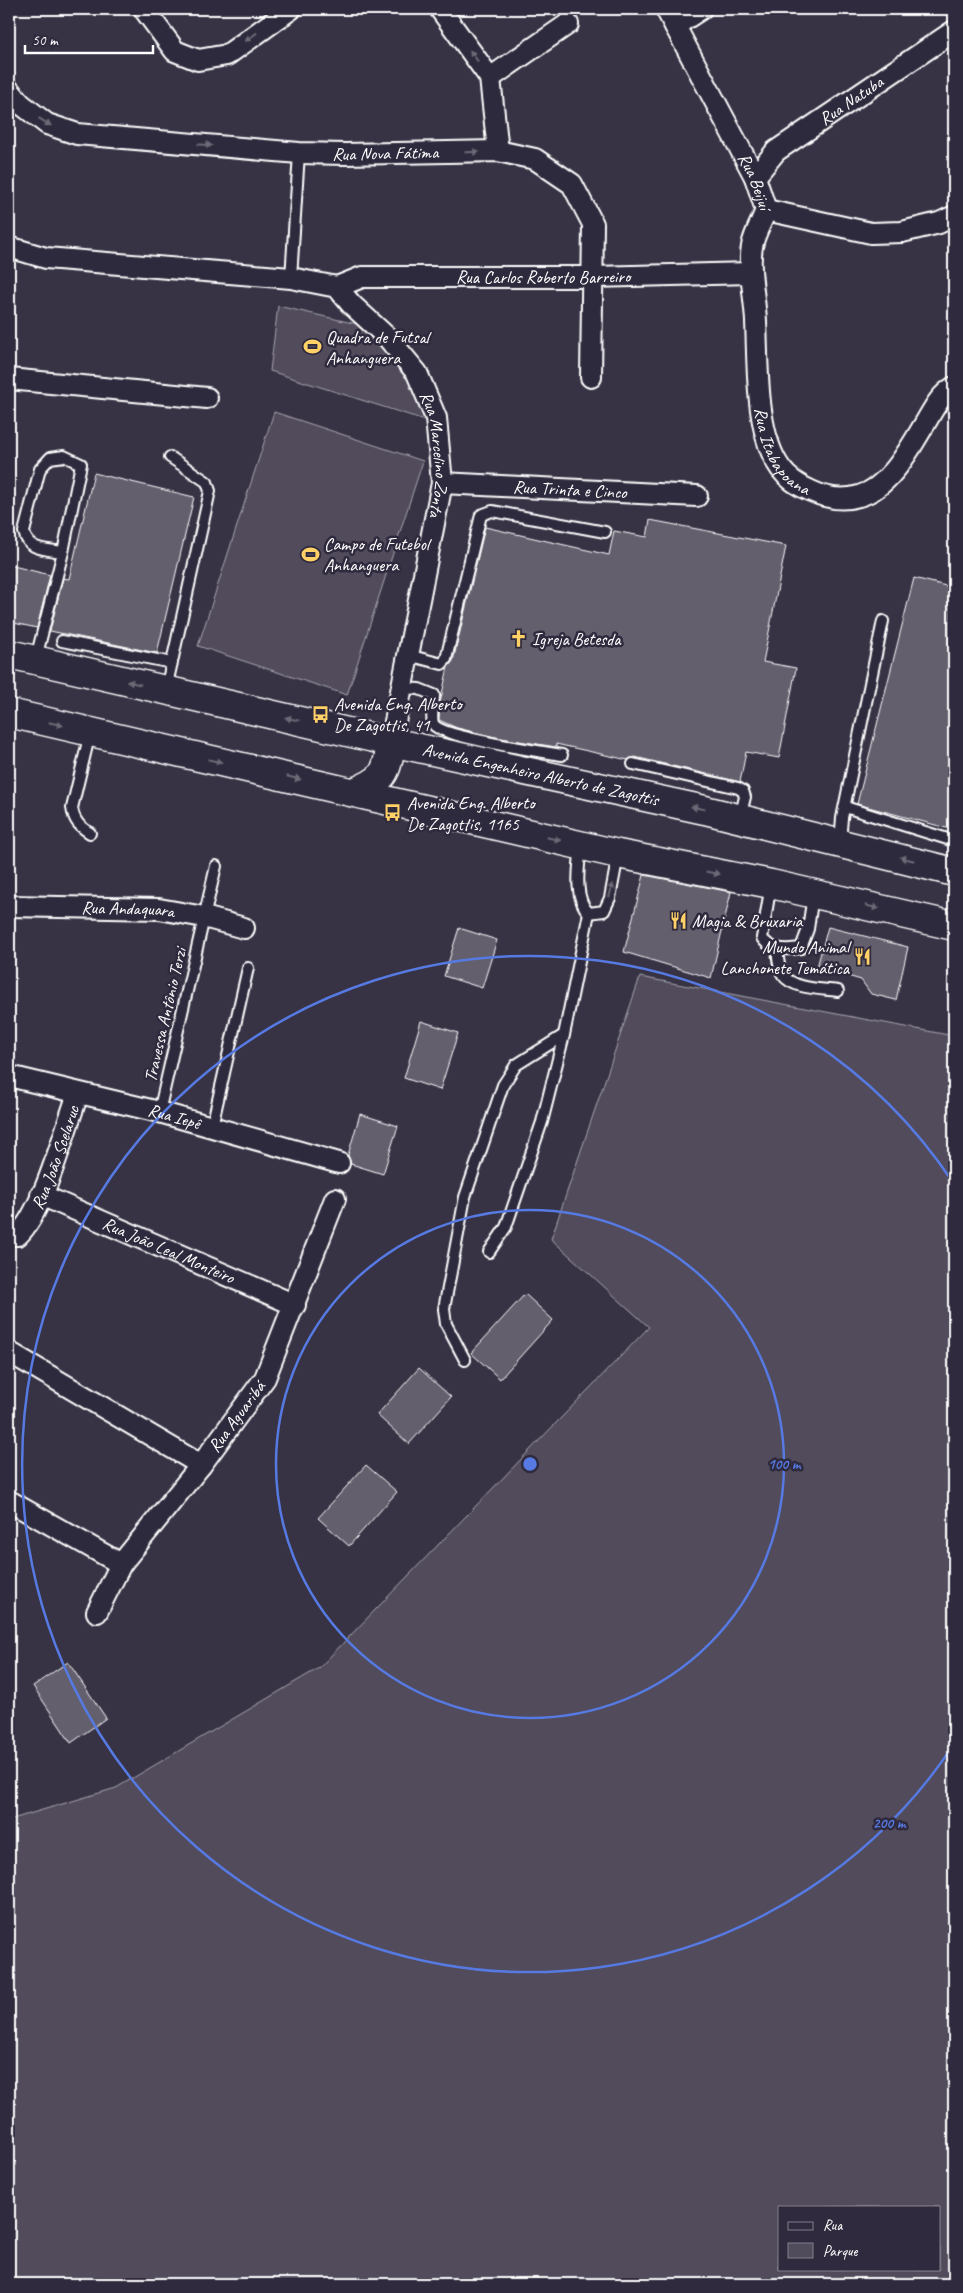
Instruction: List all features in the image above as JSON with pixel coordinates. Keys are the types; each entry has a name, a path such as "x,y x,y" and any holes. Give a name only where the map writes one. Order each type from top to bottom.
{"main road":[{"name":"Avenida Engenheiro Alberto de Zagottis","path":"9,654 391,742 739,818 954,872"},
{"path":"9,713 618,854 771,884 954,926"},
{"path":"354,792 377,782 383,774 391,742"}],"street":[{"path":"144,9 175,51 198,60 227,55 291,9"},
{"path":"440,9 490,78 498,151"},
{"path":"670,17 701,9"},
{"name":"Rua Beijuí","path":"670,17 755,177 766,210 871,234 902,232 939,223 954,216"},
{"path":"490,78 568,24"},
{"name":"Rua Natuba","path":"755,177 776,151 954,31"},
{"name":"Rua Nova Fátima","path":"9,90 21,104 47,124 77,134 299,153 498,151 535,160 572,184 592,224 591,377"},
{"name":"Rua Itabapoana","path":"766,210 752,243 750,273 754,292 760,402 766,437 780,469 797,485 823,496 846,499 861,496 877,487 897,466 934,407 946,392 954,387"},
{"path":"9,247 46,258 291,278 337,287"},
{"name":"Rua Carlos Roberto Barreiro","path":"337,287 362,277 593,277 750,273"},
{"name":"Rua Marcelino Zonta","path":"337,287 351,304 388,338 416,373 436,418 442,483 391,742"},
{"path":"9,379 207,398"},
{"name":"Rua Trinta e Cinco","path":"442,483 697,496"},
{"name":"Rua Andaquara","path":"9,907 159,909 204,917 244,928"},
{"name":"Rua Iepê","path":"9,1076 159,1112 339,1163"},
{"name":"Rua João Scelaruc","path":"9,1236 18,1235 26,1227 41,1195 78,1094"},
{"name":"Rua João Leal Monteiro","path":"41,1195 295,1305"},
{"name":"Rua Aguaribá","path":"97,1612 121,1564 202,1465 265,1378 335,1199"},
{"path":"9,1352 202,1465"},
{"path":"9,1502 121,1564"}],"lane":[{"path":"291,278 299,153"},
{"path":"35,660 63,552 81,464 64,456 50,458 40,469 24,532 26,541 32,547 63,552"},
{"path":"166,690 210,491 207,482 170,457"},
{"path":"408,656 442,664 446,658 480,516 492,511 605,532"},
{"path":"839,842 844,807 883,622"},
{"path":"62,641 172,663"},
{"path":"402,688 419,689 434,695 432,722 435,727 455,735 562,756"},
{"path":"90,732 72,808 73,816 79,826 90,833"},
{"path":"633,764 738,788 743,791 745,797 739,818"},
{"path":"844,807 954,841"},
{"path":"581,845 580,897 584,908 589,913"},
{"path":"589,913 604,911 610,898 618,854"},
{"name":"Travessa Antônio Terzi","path":"159,1112 216,866"},
{"path":"771,884 762,938 767,945 777,948 801,948 808,929 813,894"},
{"path":"489,1252 506,1227 540,1131 564,1035 589,913"},
{"path":"777,948 782,974 787,980 795,984 838,992"},
{"path":"212,1126 248,968"},
{"path":"465,1360 446,1324 444,1310 465,1197 502,1084 516,1066 564,1035"}],"green space":[{"path":"278,306 357,324 389,347 405,365 434,423 270,371"},
{"name":"Campo de Futebol Anhanguera","path":"274,412 423,461 347,695 198,646"},
{"path":"640,977 954,1036 954,2284 9,2284 9,1820 116,1788 319,1668 649,1327 551,1239"}],"building":[{"path":"94,473 194,497 157,653 50,631 63,578 69,579"},
{"path":"650,520 786,546 763,662 796,668 779,758 746,752 740,782 635,757 628,760 556,744 556,747 495,737 457,728 439,720 440,703 448,667 453,661 485,527 609,555 614,531 647,537"},
{"path":"9,565 50,575 37,628 9,622"},
{"path":"914,578 954,588 954,830 857,804"},
{"name":"Magia & Bruxaria","path":"644,875 731,892 711,978 624,952"},
{"name":"Mundo Animal Lanchonete Temática","path":"828,927 908,947 896,1000 871,994 861,980 817,967"},
{"path":"459,928 497,940 482,988 444,976"},
{"path":"421,1021 458,1033 440,1090 404,1078"},
{"path":"360,1114 398,1126 383,1174 351,1164 348,1155"},
{"path":"525,1294 553,1320 500,1379 471,1353"},
{"path":"419,1368 451,1397 409,1444 377,1415"},
{"path":"366,1465 397,1492 349,1546 318,1518"},
{"path":"68,1662 106,1718 71,1743 33,1686"}],"place":[{"name":"Quadra de Futsal Anhanguera","path":"312,347"},
{"name":"Campo de Futebol Anhanguera","path":"310,554"},
{"name":"Igreja Betesda","path":"518,639"},
{"name":"Avenida Eng. Alberto De Zagottis, 41","path":"320,714"},
{"name":"Avenida Eng. Alberto De Zagottis, 1165","path":"393,813"},
{"name":"Magia & Bruxaria","path":"678,921"},
{"name":"Mundo Animal Lanchonete Temática","path":"863,957"}]}
